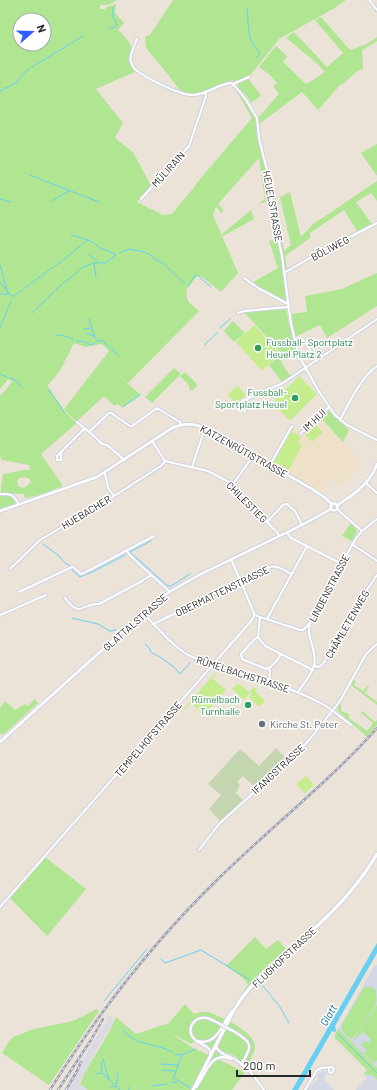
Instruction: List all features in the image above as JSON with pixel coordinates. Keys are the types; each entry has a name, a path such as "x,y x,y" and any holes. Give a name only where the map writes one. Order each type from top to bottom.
{"main road":[{"name":"FLUGHOFSTRASSE","path":"193,1090 241,999 264,972 318,925 337,906 377,854"}],"street":[{"path":"369,0 377,10"},
{"path":"137,39 130,59 136,70 167,87 188,95 200,94 229,83 233,84 249,77"},
{"name":"HEUELSTRASSE","path":"233,84 246,100 257,118 259,138 267,170 282,256 288,306 297,350 305,369 329,407 340,420 355,430 377,440"},
{"name":"MÜLIRAIN","path":"141,199 189,146 206,96 205,92"},
{"name":"BÖLIWEG","path":"284,273 332,245 377,223"},
{"path":"244,278 288,306"},
{"path":"238,313 288,306"},
{"path":"245,412 240,406 242,401 283,384 377,319"},
{"path":"303,338 318,361"},
{"path":"340,420 364,378 377,366"},
{"name":"IM HUI","path":"300,434 329,407"},
{"path":"0,511 90,480 124,460 172,428 181,425 180,422 157,408 132,426 109,412 89,432"},
{"path":"77,422 102,444 107,445 124,460"},
{"name":"KATZENRÜTISTRASSE","path":"181,425 192,424 205,428 312,489 332,504"},
{"name":"IM HUI","path":"270,465 292,426"},
{"path":"192,467 205,428"},
{"path":"61,452 83,430 86,429"},
{"path":"152,441 165,461"},
{"path":"232,485 253,456"},
{"name":"CHILESTIEG","path":"165,461 212,473 232,485 277,532 279,536"},
{"name":"HUEBACHER","path":"10,569 40,540 114,496 159,467 165,461"},
{"path":"362,531 337,509 334,511 331,507 332,504 338,505 353,496 372,475 377,464"},
{"path":"105,472 108,488 114,496"},
{"path":"366,483 377,493"},
{"path":"0,494 13,495 19,505"},
{"path":"266,522 283,505 287,504 295,511 302,525"},
{"path":"337,509 338,505"},
{"name":"GLATTALSTRASSE","path":"0,742 143,613 170,592 196,576 302,525 331,509"},
{"name":"LINDENSTRASSE","path":"298,692 313,670 314,666 315,655 309,631 314,613 352,544 362,531 377,519"},
{"path":"287,532 290,538 342,564"},
{"path":"19,592 72,567 80,573 84,573 154,536"},
{"path":"352,544 377,561"},
{"path":"267,619 307,546"},
{"path":"127,551 170,592"},
{"path":"231,559 254,615 301,630 305,629 310,623"},
{"name":"OBERMATTENSTRASSE","path":"153,624 191,606 194,602 270,567 279,567 291,574"},
{"path":"65,598 71,606 76,609 85,608 94,604 99,604 151,575"},
{"name":"CHÄMLETENWEG","path":"314,666 319,667 323,664 364,594 377,576"},
{"path":"0,616 46,595"},
{"name":"RÜMELBACHSTRASSE","path":"143,613 167,638 188,655 298,692 333,710 351,725"},
{"name":"TEMPELHOFSTRASSE","path":"0,907 214,665 252,620 254,615"},
{"path":"260,617 258,637 261,642 265,646 313,670"},
{"path":"258,637 241,654 242,659 266,669 278,660 281,654"},
{"name":"IFANGSTRASSE","path":"199,850 219,824 290,760 310,739 340,701 366,654 377,644"},
{"path":"268,668 270,671 269,682"},
{"path":"197,1041 205,1042 212,1040 217,1036 229,1015 234,1010"},
{"path":"210,1057 210,1049 197,1041 193,1037 191,1031 192,1025 200,1018 218,1023 245,1039 249,1046 248,1053 241,1064"},
{"path":"216,1044 218,1051 241,1064 249,1071 264,1090"},
{"path":"193,1090 198,1085 212,1061 217,1058 228,1058 241,1064"},
{"path":"305,1090 317,1070 321,1068 329,1068"}],"shaded area":[{"path":"318,417 362,462 341,486 331,479 321,492 271,464 293,426 301,434"},
{"path":"375,965 377,965 377,1090 355,1090 367,1078 364,1074 367,1070 335,1038 335,1035"},
{"path":"108,1015 114,1019 113,1023 94,1054 79,1083 88,1090 67,1090 88,1050 108,1019 106,1017"},
{"path":"323,1070 327,1073 324,1079 334,1090 307,1090 319,1078 317,1076"}],"green space":[{"path":"0,0 116,0 109,4 100,5 100,9 105,9 116,4 115,13 124,23 118,30 131,45 130,62 132,68 137,71 96,89 123,123 115,138 133,152 151,186 137,202 163,215 172,214 252,118 233,85 246,100 256,118 258,138 266,167 269,201 258,204 265,199 259,158 218,204 224,210 221,213 216,206 213,215 238,273 221,292 202,277 197,276 187,289 187,298 199,311 128,383 118,375 141,395 122,407 117,404 115,406 105,397 102,398 77,421 69,415 64,409 109,351 102,344 85,347 74,343 59,372 47,385 65,412 77,423 41,454 63,486 39,495 25,498 24,494 1,493 3,474 30,470 29,465 2,460 0,456 0,393 1,395 12,382 8,379 0,389","holes":["25,477 30,479 31,482 24,488 18,486 17,482 19,478"]},
{"path":"173,0 346,0 333,9 279,39 248,78 261,96 251,103 238,87 238,81 234,83 232,80 229,83 200,94 192,95 181,92 146,48 145,37 150,35"},
{"path":"321,17 350,50 365,45 377,37 377,41 362,50 363,69 356,72 343,84 342,83 318,110 302,92 259,124 258,118 279,94 273,86 277,83 270,75 259,67 276,46 287,56 283,62 306,84 325,72 312,59 286,38 294,32 327,67 343,53 315,20"},
{"path":"377,144 377,176 361,153"},
{"path":"377,181 377,201 371,193 356,202 372,224 284,272 272,201 274,201 284,251 291,245 280,197 290,192 301,237 314,223","holes":["344,210 357,231 287,269 285,256 310,238 310,233"]},
{"path":"251,210 254,219 223,236 222,234"},
{"path":"277,239 281,256 286,302 252,283 278,268 269,241"},
{"path":"377,273 377,306 327,338 320,325 295,337 291,314 307,312 305,296 342,289"},
{"path":"286,309 295,351 283,355 244,312"},
{"path":"233,321 245,333 234,342 224,331"},
{"name":"Fussball- Sportplatz Heuel Platz 2","path":"254,325 280,354 262,371 236,342"},
{"path":"280,355 282,364 291,376 282,382 269,365"},
{"path":"174,368 181,374 152,403 145,397"},
{"path":"186,373 196,383 197,387 190,391 189,385 180,376"},
{"name":"Fussball- Sportplatz Heuel","path":"299,376 317,394 290,421 272,403"},
{"path":"238,386 246,395 235,403 227,394"},
{"path":"328,411 349,430 343,442 320,417"},
{"path":"315,425 323,432 312,442 305,435"},
{"path":"292,428 294,429 292,432 301,437 298,443 302,445 289,470 278,463 273,463"},
{"path":"0,495 11,496 16,504 0,510"},
{"path":"351,523 357,532 352,541 342,536"},
{"path":"215,673 217,674 213,679 226,690 204,715 191,703 185,710 184,709"},
{"path":"354,680 356,681 354,685 363,691 368,685 369,686 365,693 377,702 377,705 351,685"},
{"path":"238,683 249,692 254,687 257,689 255,691 265,701 259,707 249,697 252,694 250,693 244,700 232,689"},
{"path":"35,699 38,703 4,734 0,734 0,708 5,701 15,710 25,704 28,706"},
{"path":"339,704 341,705 341,711 349,714 349,718 367,731 373,723 361,713 362,711 375,722 377,720 377,725 367,737 337,710"},
{"path":"276,748 288,760 257,789 243,776 237,782 240,785 236,793 244,801 221,822 209,809 221,795 208,784 240,749 259,766"},
{"path":"306,776 314,785 305,793 296,784"},
{"path":"45,857 86,889 47,936 9,897"},
{"path":"255,937 266,949 278,940 286,949 267,966 242,994 248,984 242,977 226,966"},
{"path":"365,987 375,989 376,1003 356,1035 349,1038 342,1030 342,1025"},
{"path":"185,1004 194,1014 208,1012 236,1025 244,1030 254,1041 255,1049 250,1062 251,1071 236,1057 229,1053 215,1058 245,1072 232,1090 88,1090 80,1084 116,1017 136,1034 169,1023","holes":["169,1032 191,1044 197,1039 214,1050 211,1056 193,1048"]},
{"path":"377,1005 377,1060 374,1063 364,1053 367,1050 361,1045 365,1041 368,1043 371,1040 363,1032 352,1042"},
{"path":"97,1009 99,1011 49,1085 2,1053 13,1037 34,1029 73,1021"},
{"path":"338,1029 377,1068 377,1080 371,1074 367,1074 365,1076 364,1074 367,1070 335,1038"}],"water":[{"path":"377,943 377,953 335,1026 335,1032 332,1031 298,1090 292,1090"}],"waterway":[{"path":"109,29 117,25 113,17 113,7"},
{"path":"247,8 249,34 260,54 256,58"},
{"path":"32,67 83,36"},
{"path":"0,91 18,81 30,68"},
{"path":"30,175 99,202"},
{"path":"52,201 69,191"},
{"path":"0,199 10,202"},
{"path":"71,235 89,240 116,255 105,263 92,264 80,269"},
{"path":"68,256 88,240"},
{"path":"120,253 129,249 144,252 151,255 154,259 166,266"},
{"path":"88,254 97,261"},
{"path":"0,282 11,296 14,296 67,257"},
{"path":"94,263 96,277"},
{"path":"0,265 7,290"},
{"path":"167,267 185,284"},
{"path":"32,313 61,285 79,271"},
{"path":"188,286 197,275 211,287"},
{"path":"0,294 9,294"},
{"path":"0,328 11,301"},
{"path":"89,319 97,340"},
{"path":"220,328 230,319"},
{"path":"84,329 91,328"},
{"path":"86,333 94,336"},
{"path":"205,345 217,333"},
{"path":"57,335 65,336 74,340"},
{"path":"77,341 83,341 91,345 100,340 103,341 119,356"},
{"path":"0,374 7,377"},
{"path":"10,378 15,380 23,388"},
{"path":"49,390 65,413"},
{"path":"123,407 140,395"},
{"path":"130,552 151,541"},
{"path":"43,544 59,556 80,577 125,555"},
{"path":"130,552 168,586 171,586 190,574"},
{"path":"72,618 98,624 110,631 116,630"},
{"path":"145,644 151,652 174,667 180,674 190,663"},
{"path":"194,661 204,664"},
{"path":"223,671 238,675"},
{"path":"104,1001 147,949"},
{"path":"161,959 165,963 201,950 250,980"},
{"path":"259,984 270,994"},
{"path":"271,996 280,1007 289,1023"},
{"path":"123,1030 139,1042 172,1052"},
{"path":"338,1034 377,1073"},
{"path":"175,1054 182,1055 196,1049"},
{"path":"173,1079 182,1055"},
{"path":"103,1059 109,1080"},
{"path":"101,1063 102,1073 120,1090"},
{"path":"159,1064 177,1065"},
{"path":"162,1070 175,1071"},
{"path":"97,1074 101,1073"},
{"path":"116,1085 118,1073"},
{"path":"174,1078 190,1088"},
{"path":"172,1083 177,1082"},
{"path":"152,1086 167,1084"},
{"path":"111,1086 116,1087"}],"railway":[{"path":"50,1090 68,1061 107,1006 172,927 219,878 320,786 377,728"},
{"path":"58,1090 103,1019"},
{"path":"66,1090 81,1062"}],"place":[{"name":"Fussball- Sportplatz Heuel Platz 2","path":"258,348"},
{"name":"Fussball- Sportplatz Heuel","path":"295,398"},
{"name":"Rümelbach Turnhalle","path":"248,705"},
{"name":"Kirche St. Peter","path":"262,724"}],"water label":[{"name":"Glatt","path":"328,1015"}]}
